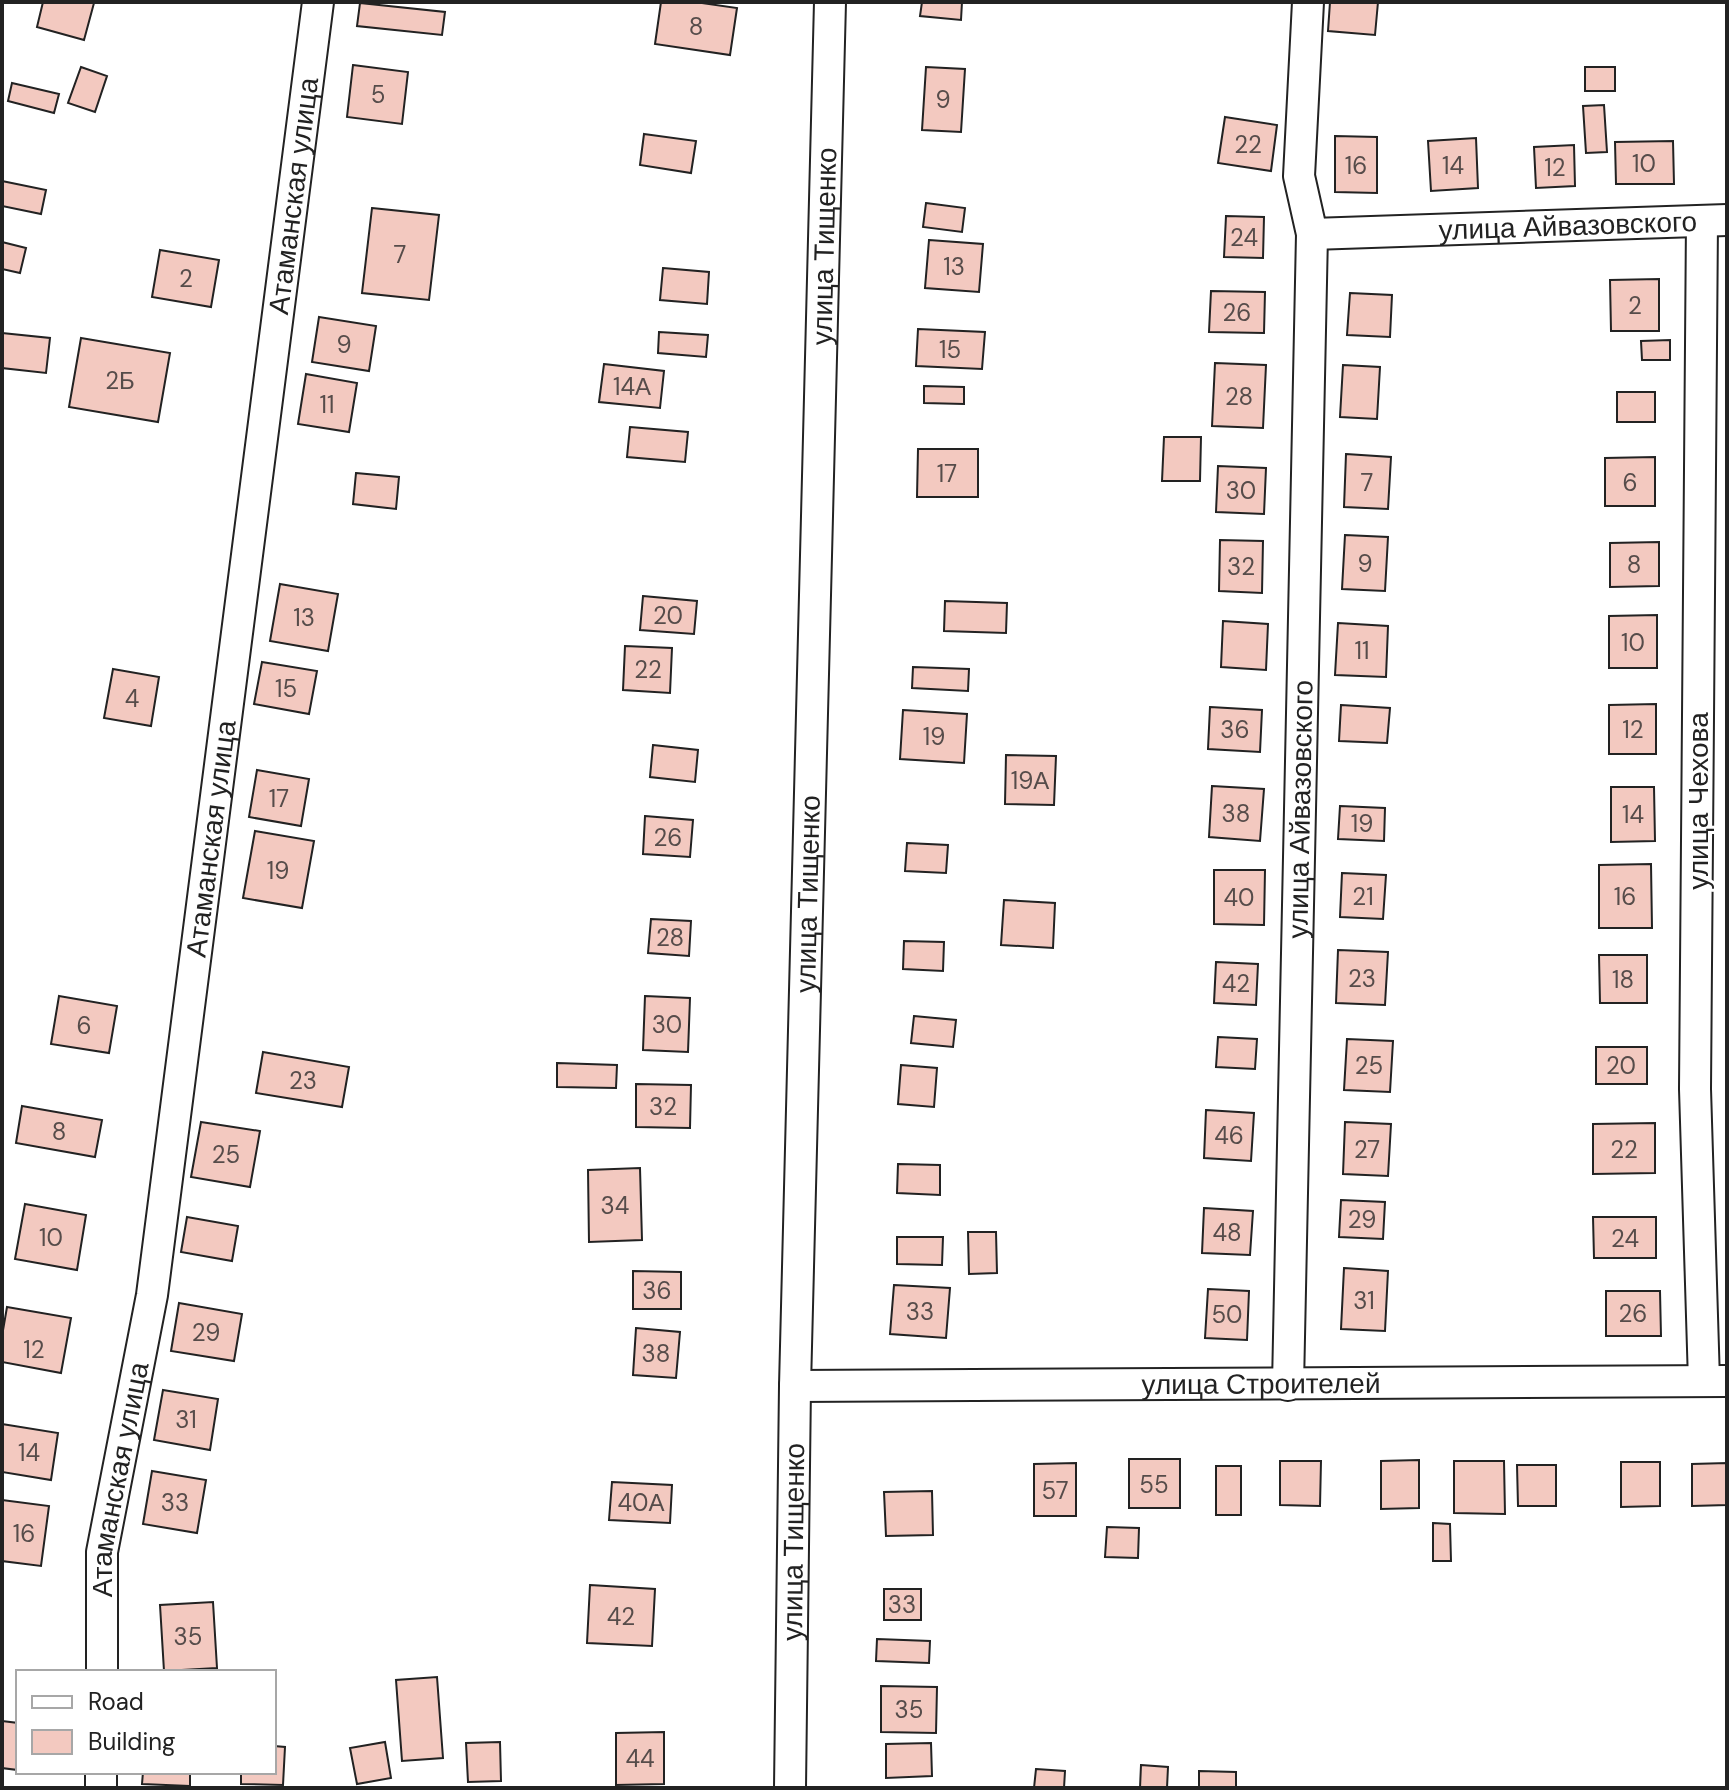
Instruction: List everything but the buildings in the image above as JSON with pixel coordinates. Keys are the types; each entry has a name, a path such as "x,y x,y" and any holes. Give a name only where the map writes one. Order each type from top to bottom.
{"street":[{"name":"Атаманская улица","path":"102,1670 102,1552 152,1295 318,2"},
{"name":"улица Тищенко","path":"790,1788 795,1386 830,2"},
{"name":"улица Айвазовского","path":"1288,1385 1312,234 1299,176 1308,2"},
{"name":"улица Айвазовского","path":"1312,234 1714,221"},
{"name":"улица Чехова","path":"1714,221 1695,1089 1715,1381"},
{"name":"улица Строителей","path":"795,1386 1715,1381"}]}
